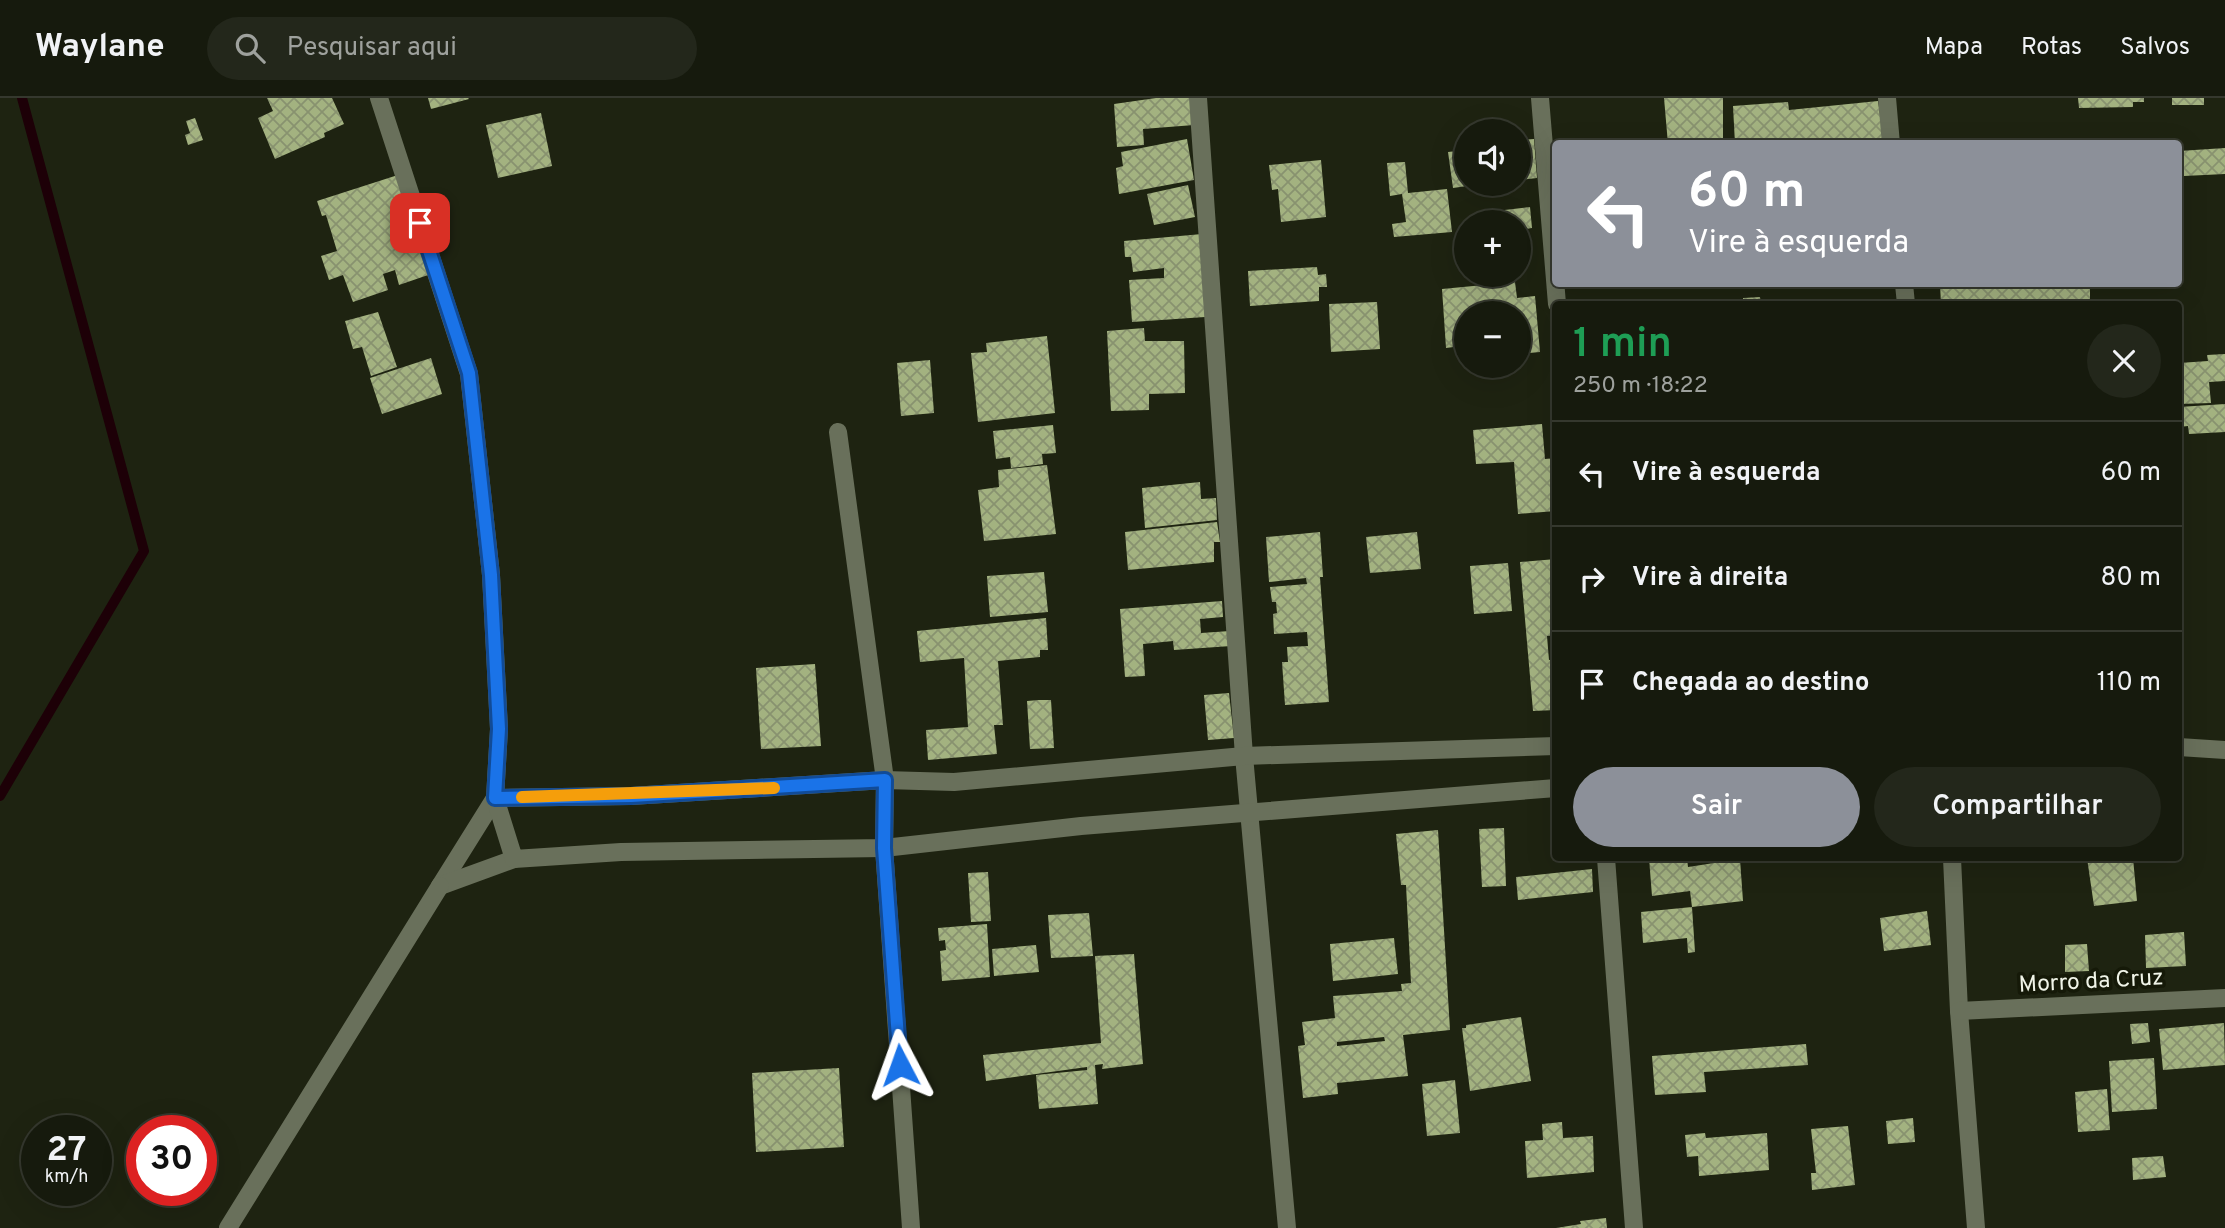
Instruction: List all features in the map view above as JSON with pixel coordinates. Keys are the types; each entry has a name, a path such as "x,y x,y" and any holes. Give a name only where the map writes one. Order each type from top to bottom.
{"street":[{"path":"379,98 469,373 491,575 499,729 495,798 514,859"},
{"path":"1198,98 1244,756 1287,1228"},
{"path":"1541,98 1552,240"},
{"path":"1887,98 1891,140"},
{"path":"838,432 885,780 884,848 911,1228"},
{"path":"495,798 631,796 885,780 954,782 1244,756 1552,746"},
{"path":"2182,747 2225,750"},
{"path":"440,886 514,859 621,852 884,848 1080,826 1552,788"},
{"path":"228,1228 495,798"},
{"path":"1606,861 1634,1228"},
{"path":"1952,861 1959,1011 1976,1228"},
{"name":"Morro da Cruz","path":"1959,1011 2225,998"}],"building":[{"path":"267,98 332,98 344,124 324,133 325,137 275,159 258,118 273,111"},
{"path":"428,98 468,98 469,99 431,109"},
{"path":"1156,98 1192,98 1194,125 1143,129 1144,145 1117,147 1114,104"},
{"path":"1664,98 1723,98 1723,140 1668,140"},
{"path":"2078,98 2144,98 2144,102 2133,102 2133,107 2079,108"},
{"path":"2172,98 2204,98 2204,105 2172,105"},
{"path":"1878,101 1883,140 1735,140 1733,106 1788,102 1789,110"},
{"path":"541,113 552,166 498,178 486,125"},
{"path":"195,118 203,140 188,145 185,135 190,133 186,121"},
{"path":"1187,139 1194,180 1119,194 1116,168 1123,166 1121,152"},
{"path":"1531,139 1534,139 1537,178 1531,179"},
{"path":"2225,148 2225,174 2184,176 2182,151"},
{"path":"1454,151 1454,188 1453,188 1448,152"},
{"path":"1321,160 1326,217 1281,222 1278,189 1272,190 1269,165"},
{"path":"1405,162 1408,193 1447,189 1452,232 1394,237 1392,224 1406,222 1402,194 1390,196 1387,163"},
{"path":"401,174 431,274 399,285 395,270 383,274 388,290 353,302 343,275 329,280 321,256 337,251 326,215 322,216 317,201"},
{"path":"1188,185 1195,217 1154,225 1147,194"},
{"path":"1530,207 1530,210 1504,210"},
{"path":"1202,234 1205,317 1132,322 1129,280 1164,278 1164,268 1133,272 1131,257 1125,257 1124,241"},
{"path":"1317,267 1318,275 1326,274 1327,287 1319,287 1319,301 1250,306 1248,271"},
{"path":"1516,287 1517,298 1535,296 1540,352 1531,353 1531,301 1454,301 1454,347 1446,348 1442,289"},
{"path":"1940,287 2090,288 2090,301 1941,301"},
{"path":"1760,297 1761,301 1743,301 1743,298"},
{"path":"1377,302 1380,349 1331,352 1329,304"},
{"path":"378,312 397,367 371,376 362,347 353,349 345,321"},
{"path":"1144,328 1145,341 1184,341 1185,393 1149,394 1149,410 1111,411 1107,331"},
{"path":"1047,336 1055,413 978,422 971,353 987,352 986,343"},
{"path":"2225,354 2225,381 2209,382 2211,403 2182,404 2182,363 2208,361 2207,355"},
{"path":"431,358 442,394 382,414 370,378"},
{"path":"930,360 934,413 901,416 897,363"},
{"path":"2225,404 2225,432 2189,434 2188,426 2182,427 2182,407"},
{"path":"1542,424 1545,459 1552,458 1552,511 1518,514 1514,462 1476,464 1473,430"},
{"path":"1053,425 1056,453 1042,454 1043,464 1011,468 1010,457 996,459 993,431"},
{"path":"1047,465 1056,534 984,541 978,490 999,487 998,470"},
{"path":"1200,482 1201,499 1216,498 1217,520 1145,528 1142,488"},
{"path":"1217,522 1220,542 1214,542 1214,562 1128,570 1125,532"},
{"path":"1320,532 1323,577 1320,577 1329,702 1285,705 1282,662 1288,662 1287,647 1308,646 1307,632 1274,634 1273,614 1277,613 1270,587 1307,584 1306,578 1269,582 1266,537"},
{"path":"1417,532 1421,569 1370,573 1366,537"},
{"path":"1552,559 1552,635 1547,636 1549,660 1552,660 1552,710 1533,711 1520,562"},
{"path":"1508,563 1512,611 1474,614 1470,566"},
{"path":"1044,572 1048,612 990,617 987,576"},
{"path":"1222,601 1223,617 1200,619 1201,633 1230,631 1231,646 1174,650 1173,641 1143,644 1145,676 1125,677 1120,609"},
{"path":"1046,618 1048,650 1040,650 1040,657 998,661 1003,725 994,725 997,754 928,760 926,730 968,727 964,658 920,662 917,631"},
{"path":"815,664 821,746 761,749 756,668"},
{"path":"1229,693 1234,738 1208,740 1204,695"},
{"path":"1051,700 1054,748 1030,749 1027,701"},
{"path":"1504,828 1506,886 1482,887 1479,829"},
{"path":"1438,830 1450,1030 1403,1035 1408,1076 1337,1083 1338,1094 1303,1098 1298,1046 1305,1045 1302,1022 1335,1018 1333,996 1402,991 1401,984 1411,983 1406,885 1401,885 1396,834","holes":["1384,1037 1385,1041 1337,1046 1337,1042"]},
{"path":"1649,861 1687,861 1688,867 1740,861 1743,901 1692,907 1690,891 1652,896"},
{"path":"2087,861 2133,861 2137,901 2094,906"},
{"path":"1592,869 1593,892 1518,900 1516,877"},
{"path":"988,872 991,921 971,922 968,873"},
{"path":"1692,907 1695,952 1688,953 1687,938 1643,943 1641,912"},
{"path":"1927,911 1931,945 1884,951 1880,918"},
{"path":"1089,913 1093,956 1051,958 1048,915"},
{"path":"987,924 990,977 942,981 940,951 946,950 945,940 939,941 938,928"},
{"path":"2184,932 2186,966 2146,968 2145,935"},
{"path":"1394,938 1398,974 1333,981 1330,944"},
{"path":"2087,944 2089,971 2065,972 2065,945"},
{"path":"1036,945 1039,972 994,976 992,949"},
{"path":"1134,954 1143,1064 1102,1069 1103,1064 1095,1065 1098,1104 1039,1109 1036,1075 1087,1070 1087,1067 986,1081 983,1055 1101,1043 1095,956"},
{"path":"1521,1017 1531,1081 1470,1091 1462,1028 1466,1028 1466,1025"},
{"path":"2148,1023 2150,1042 2132,1044 2130,1024"},
{"path":"2224,1023 2225,1065 2163,1070 2159,1029"},
{"path":"1806,1044 1808,1065 1704,1072 1706,1092 1655,1095 1652,1056"},
{"path":"2154,1058 2157,1109 2112,1112 2109,1061"},
{"path":"839,1068 844,1147 756,1152 752,1073"},
{"path":"1455,1080 1460,1133 1427,1136 1422,1084"},
{"path":"2107,1089 2110,1130 2078,1132 2075,1092"},
{"path":"1913,1118 1915,1142 1888,1144 1886,1121"},
{"path":"1562,1122 1563,1138 1593,1136 1594,1172 1527,1178 1525,1141 1543,1140 1542,1124"},
{"path":"1848,1126 1855,1185 1812,1190 1811,1173 1816,1173 1811,1129"},
{"path":"1705,1133 1706,1138 1767,1133 1769,1170 1699,1176 1698,1156 1687,1157 1685,1135"},
{"path":"2163,1156 2166,1177 2133,1180 2132,1158"},
{"path":"1606,1218 1607,1228 1556,1228 1581,1224 1580,1221"}],"waterway":[{"path":"0,796 144,551 22,98"}],"slow traffic":[{"path":"522,797 631,796 774,788"}],"route":[{"path":"420,223 469,373 491,575 499,729 495,798 631,796 885,780 884,848 900,1065"}]}
